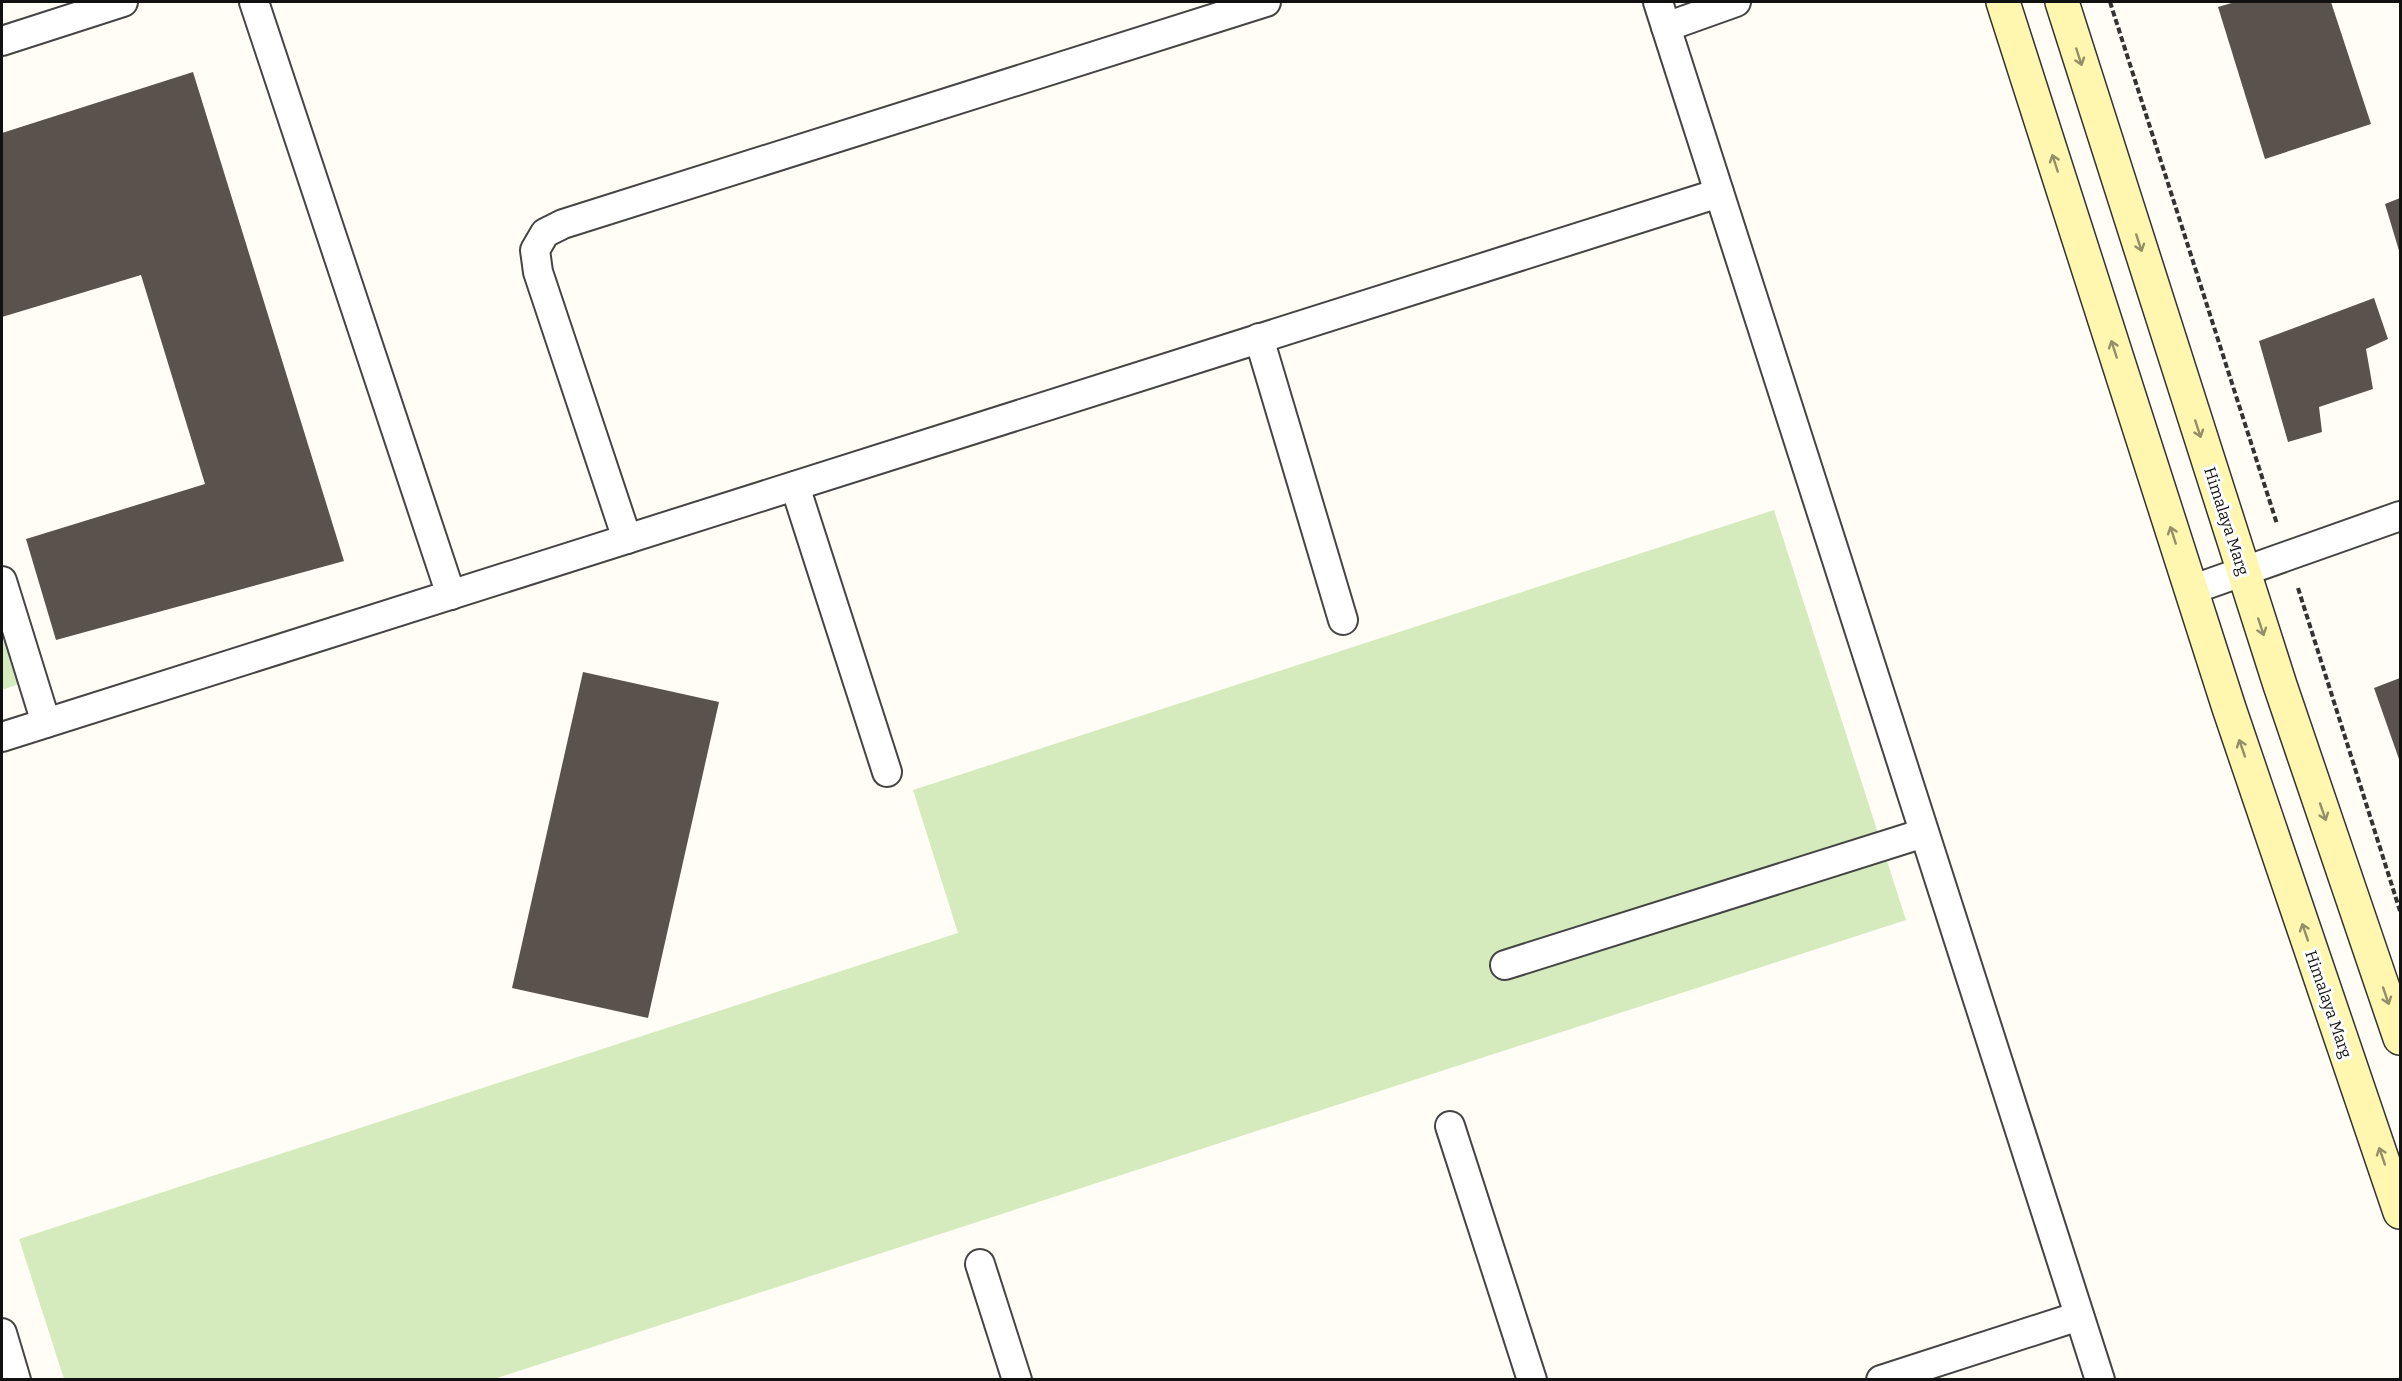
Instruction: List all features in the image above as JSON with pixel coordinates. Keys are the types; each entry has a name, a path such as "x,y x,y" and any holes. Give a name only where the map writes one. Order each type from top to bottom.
{"main road":[{"name":"Himalaya Marg","path":"2003,2 2232,720 2400,1212"},
{"name":"Himalaya Marg","path":"2062,2 2243,571 2400,1038"}],"street":[{"path":"2,41 123,2"},
{"path":"254,2 451,595"},
{"path":"627,539 538,272 535,250 545,233 563,224 1266,2"},
{"path":"1736,2 1662,14 2100,1380"},
{"path":"2,737 1719,193"},
{"path":"1259,338 1343,620"},
{"path":"795,486 887,772"},
{"path":"2191,590 2400,516"},
{"path":"2,581 46,723"},
{"path":"1504,965 1924,833"},
{"path":"1450,1126 1533,1380"},
{"path":"980,1264 1017,1380"},
{"path":"1881,1380 2079,1316"},
{"path":"2,1333 16,1380"}],"path":[{"path":"2110,2 2400,911"}],"green space":[{"path":"1774,510 1906,920 494,1379 64,1379 19,1239 958,933 913,790"},
{"path":"2,612 24,682 2,690"}],"building":[{"path":"2235,2 2331,2 2371,124 2265,159 2218,7"},
{"path":"193,72 344,561 56,640 26,539 205,484 141,275 2,317 2,133"},
{"path":"2400,198 2400,254 2385,204"},
{"path":"2374,298 2388,339 2366,349 2373,389 2319,407 2322,432 2288,442 2259,341"},
{"path":"583,672 719,702 648,1018 512,988"},
{"path":"2400,678 2400,762 2374,688"}]}
